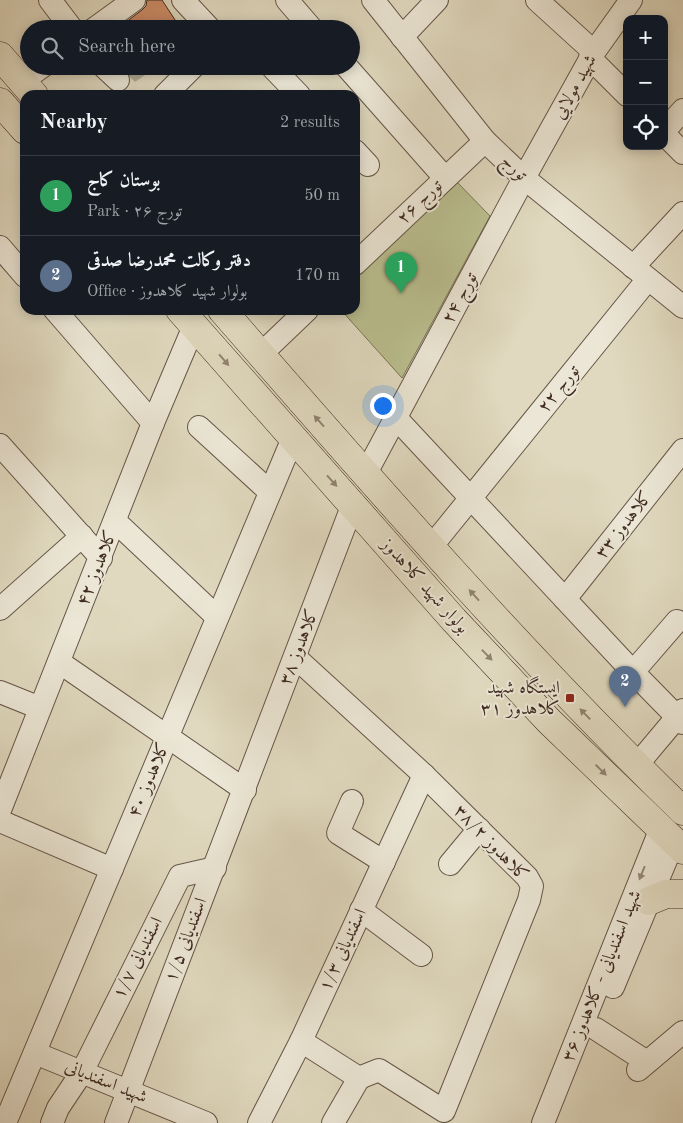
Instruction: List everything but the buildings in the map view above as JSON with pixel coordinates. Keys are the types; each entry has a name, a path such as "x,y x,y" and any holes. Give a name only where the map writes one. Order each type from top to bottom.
{"main road":[{"path":"0,56 20,71"},
{"path":"0,102 20,124"},
{"name":"بولوار شهید کلاهدوز","path":"226,315 431,547 570,698 636,766 678,829"},
{"name":"بولوار شهید کلاهدوز","path":"187,318 454,620 549,720 678,829"},
{"path":"649,901 666,894 683,894"}],"street":[{"path":"50,0 65,20"},
{"path":"106,20 134,0"},
{"path":"183,0 202,20"},
{"path":"286,0 304,20"},
{"name":"تورج","path":"373,0 485,140 524,178 683,307"},
{"path":"402,36 437,0"},
{"path":"537,0 592,55 623,90"},
{"name":"شهید مولایی","path":"524,178 592,55 632,0"},
{"path":"170,90 185,75"},
{"path":"280,75 294,90"},
{"path":"354,75 445,178"},
{"path":"668,127 683,110"},
{"path":"668,136 683,153"},
{"name":"تورج ۲۶","path":"360,259 485,140"},
{"name":"تورج ۲۴","path":"366,473 524,178"},
{"name":"تورج ۲۲","path":"431,547 470,499 641,273 683,213"},
{"path":"0,247 20,270"},
{"path":"59,315 154,423"},
{"path":"260,354 302,315"},
{"name":"کلاهدوز ۴۲","path":"0,810 154,423 187,318"},
{"path":"396,418 633,672 681,717 636,766"},
{"path":"199,427 270,492"},
{"name":"کلاهدوز ۴۰","path":"5,1123 293,438"},
{"path":"0,445 101,558"},
{"name":"کلاهدوز ۳۳","path":"565,599 683,450"},
{"name":"کلاهدوز ۳۸","path":"245,790 353,504"},
{"path":"116,522 217,618"},
{"path":"0,609 82,536"},
{"path":"633,672 677,621"},
{"name":"کلاهدوز ۳۸/۲","path":"295,657 424,774 528,877 532,886 529,900 444,1111 379,1070 359,1078"},
{"path":"60,662 245,790"},
{"path":"0,692 40,708"},
{"name":"اسفندیانی ۱/۳","path":"259,1123 301,1041 424,774"},
{"name":"اسفندیانی ۱/۵","path":"116,1123 245,790"},
{"path":"352,801 338,833 384,862"},
{"path":"0,821 112,869"},
{"path":"450,864 479,829"},
{"name":"شهید اسفندیانی - کلاهدوز ۳۶","path":"559,1123 678,829"},
{"name":"شهید اسفندیانی - کلاهدوز ۳۶","path":"543,1123 678,829"},
{"name":"۱/۷ اسفندیانی","path":"82,1072 180,876 215,868"},
{"path":"361,910 421,955"},
{"path":"596,1029 643,1066 683,1032"},
{"path":"301,1041 359,1078 333,1123"},
{"name":"شهید اسفندیانی","path":"34,1053 206,1123"},
{"path":"52,1123 58,1108 82,1072"}],"green space":[{"path":"456,181 490,216 402,378 345,315 360,315 360,272"}],"place":[{"name":"بوستان کاج","path":"401,293"},
{"name":"ایستگاه شهید کلاهدوز ۳۱","path":"570,698"},
{"name":"دفتر وکالت محمدرضا صدقی","path":"625,707"}]}
